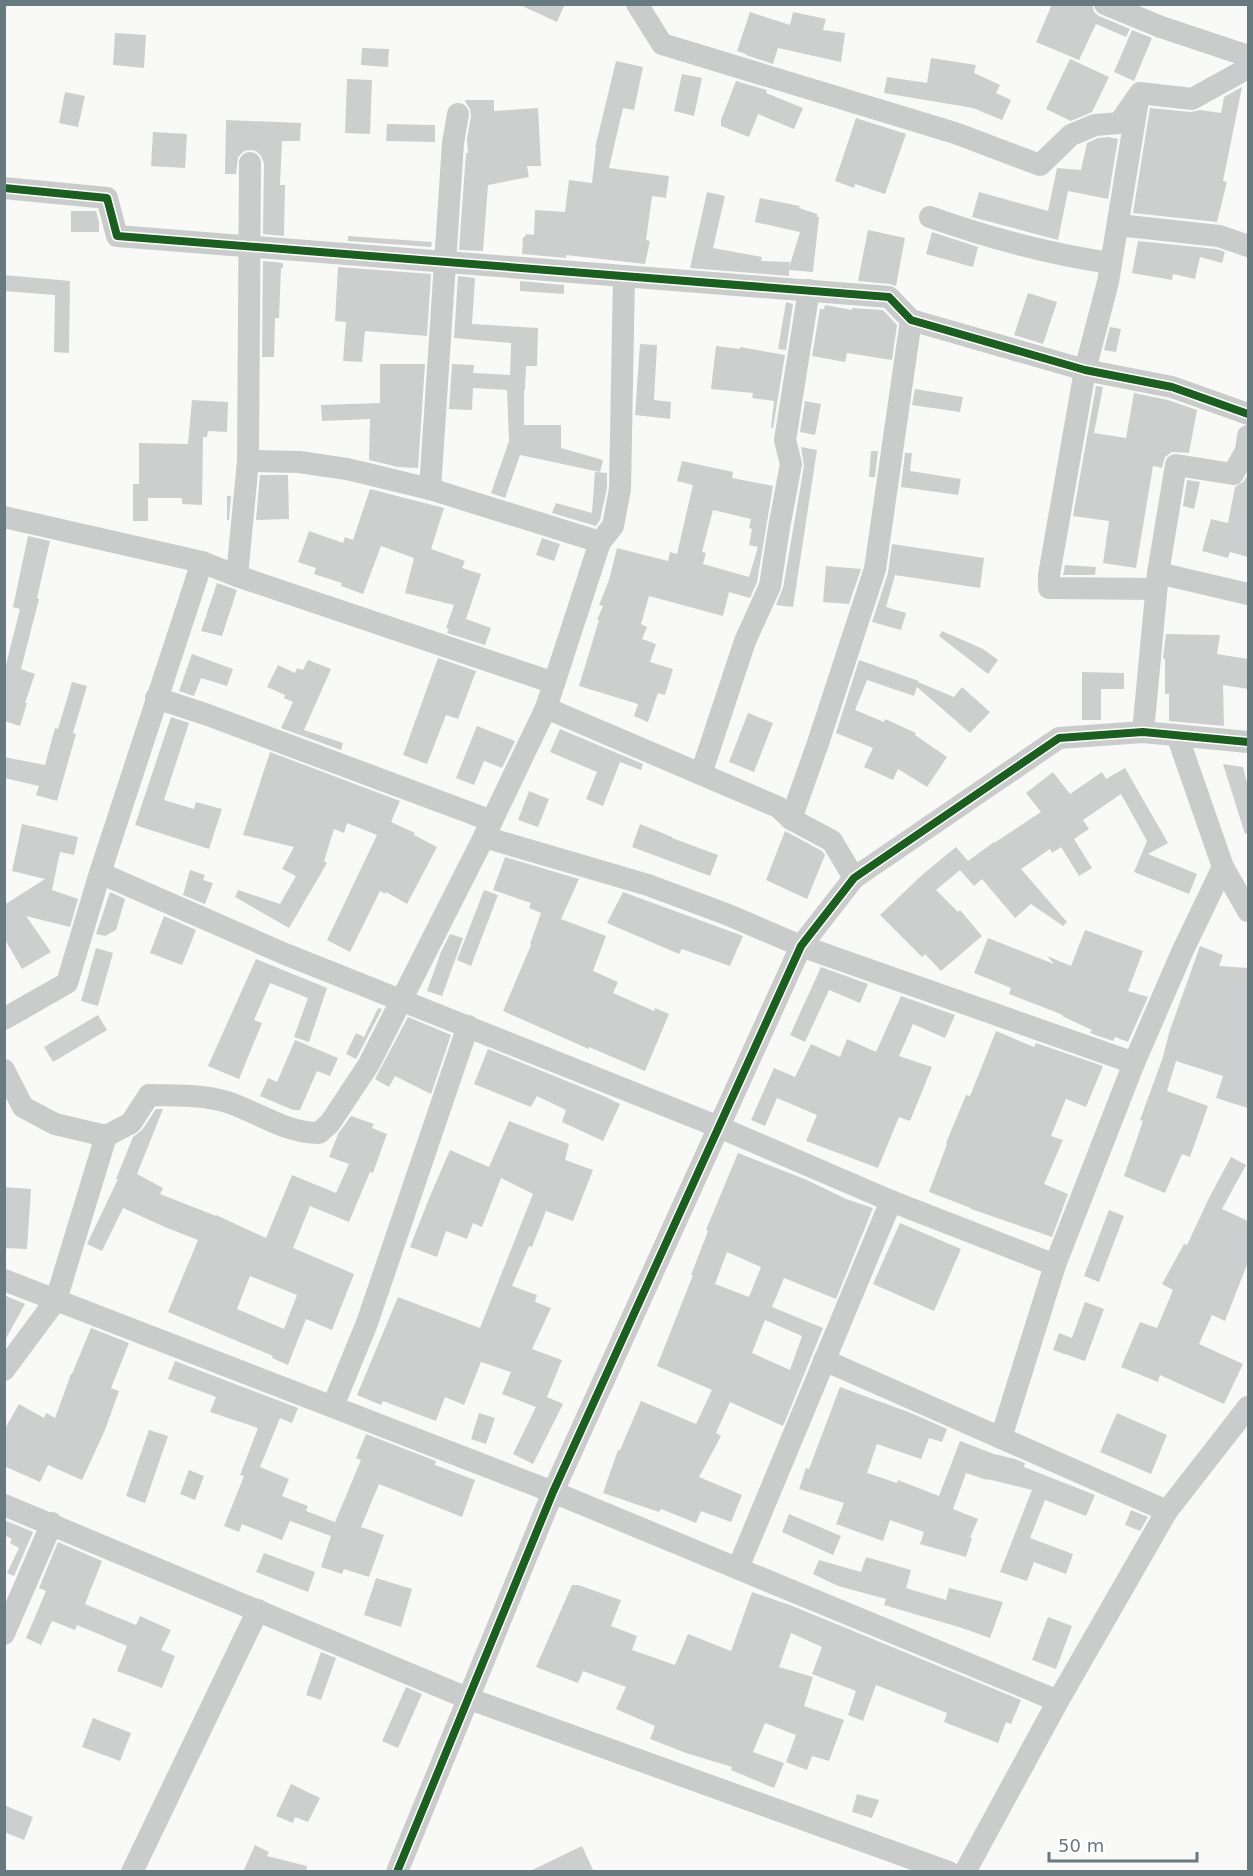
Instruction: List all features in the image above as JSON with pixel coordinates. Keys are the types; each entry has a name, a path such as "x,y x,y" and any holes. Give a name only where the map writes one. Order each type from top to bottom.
{"street":[{"path":"637,4 662,44 955,134 1040,165 1071,135 1095,125 1119,123 1140,93"},
{"path":"1106,4 1161,27 1248,56"},
{"path":"1140,93 1192,99 1248,68"},
{"path":"1140,93 1108,282 1085,370 1048,588 1157,581 1248,594"},
{"path":"430,489 453,143 458,114"},
{"path":"237,576 248,461 250,164"},
{"path":"4,188 107,198 117,236 889,297 912,320 1085,370 1172,387 1248,414"},
{"path":"930,217 976,233 1069,257 1110,263"},
{"path":"1118,225 1219,236 1248,246"},
{"path":"4,1070 23,1107 55,1124 106,1136 131,1123 149,1095 200,1096 216,1099 249,1110 281,1126 311,1133 319,1133 330,1123 369,1064 488,829 546,708 600,542 613,526 620,489 624,276"},
{"path":"701,774 745,641 770,586 791,464 785,440 808,290"},
{"path":"791,819 875,569 912,320"},
{"path":"1143,732 1157,581 1176,465 1233,474 1248,446"},
{"path":"248,461 300,462 347,469 430,489 600,542"},
{"path":"4,517 202,562 237,576 554,682"},
{"path":"4,1019 67,983 156,698 202,562"},
{"path":"156,698 208,715 488,829 726,914 801,946 1134,1063"},
{"path":"546,708 778,807 791,819 832,841 854,878"},
{"path":"397,1872 553,1492 801,946 854,878 1059,738 1143,732 1248,742"},
{"path":"1177,735 1223,867 1248,911"},
{"path":"1001,1438 1055,1265 1134,1063 1223,867"},
{"path":"100,873 285,954 719,1127 891,1201 1055,1265"},
{"path":"333,1406 368,1323 468,1026"},
{"path":"4,1370 56,1300 106,1136"},
{"path":"738,1569 891,1201"},
{"path":"4,1280 553,1492 1058,1701"},
{"path":"824,1360 1167,1510"},
{"path":"965,1872 1058,1701 1167,1510 1248,1407"},
{"path":"4,1505 52,1523 467,1698 949,1872"},
{"path":"4,1634 52,1523"},
{"path":"132,1872 258,1610"}],"building":[{"path":"518,4 565,4 557,22"},
{"path":"1052,4 1092,4 1094,12 1099,16 1130,29 1126,37 1096,24 1079,60 1036,42"},
{"path":"750,12 790,25 793,12 826,19 823,30 845,33 841,62 778,48 773,64 737,51"},
{"path":"1132,30 1152,38 1134,81 1114,72"},
{"path":"115,33 146,35 144,68 113,65"},
{"path":"362,48 389,49 388,67 361,65"},
{"path":"931,58 976,65 974,73 1000,85 996,93 1011,100 1002,120 973,108 884,93 887,77 927,83"},
{"path":"1070,59 1109,77 1092,112 1071,121 1046,109"},
{"path":"616,61 643,67 634,110 623,108 609,168 669,176 666,198 652,196 646,240 650,241 645,264 566,255 566,258 522,254 523,237 526,234 534,235 535,210 565,212 569,180 592,183 595,148"},
{"path":"682,74 702,78 694,116 674,111"},
{"path":"347,79 372,80 370,134 345,133"},
{"path":"736,81 767,90 766,93 803,108 794,129 758,114 749,137 721,126 721,120"},
{"path":"1242,87 1223,181 1227,182 1217,222 1133,213 1150,108 1221,113 1224,97"},
{"path":"65,92 85,96 78,127 59,123"},
{"path":"465,100 494,100 494,111 538,108 541,166 527,166 529,177 488,185 483,251 459,250 466,153 468,153 467,139 471,116"},
{"path":"856,118 906,134 885,194 855,184 854,188 835,181"},
{"path":"226,120 301,123 300,141 282,141 280,185 285,185 284,236 263,234 264,163 261,156 256,151 244,151 238,157 236,174 225,174"},
{"path":"387,124 435,125 435,142 386,141"},
{"path":"153,132 187,134 185,168 151,166"},
{"path":"1098,138 1118,139 1108,199 1068,191 1058,240 972,217 979,192 1048,211 1057,168 1081,170 1087,143"},
{"path":"707,192 725,196 713,248 762,257 761,261 790,262 789,268 800,232 755,222 760,198 800,206 799,208 817,214 819,217 813,272 789,270 789,276 690,268"},
{"path":"71,211 96,211 99,232 71,232"},
{"path":"868,230 905,238 896,286 858,281"},
{"path":"932,232 978,247 973,267 926,254"},
{"path":"348,236 432,242 431,247 348,241"},
{"path":"1138,241 1216,249 1225,252 1222,263 1200,257 1195,279 1173,274 1172,280 1132,273"},
{"path":"263,261 283,263 279,318 275,318 274,357 262,357"},
{"path":"338,267 431,274 427,336 365,331 362,362 343,361 346,322 335,321"},
{"path":"4,275 70,281 69,353 54,352 55,295 4,291"},
{"path":"458,276 475,278 472,324 538,328 537,366 526,366 524,425 561,425 561,448 603,460 600,472 520,455 505,498 491,493 509,441 507,390 473,388 472,410 449,409 452,364 474,365 473,373 510,375 511,343 454,338"},
{"path":"520,281 564,285 564,294 520,291"},
{"path":"1028,293 1057,302 1043,344 1014,335"},
{"path":"786,302 793,304 786,350 778,349"},
{"path":"825,305 852,310 852,308 883,310 897,325 892,360 847,353 845,362 812,356 820,309 824,309"},
{"path":"1110,327 1121,329 1116,352 1104,350"},
{"path":"640,344 657,345 654,400 671,402 670,419 635,415"},
{"path":"716,346 740,349 740,347 785,355 773,428 771,428 774,401 752,398 753,393 711,389"},
{"path":"380,364 425,364 418,468 398,467 369,460 370,419 322,421 321,405 380,403"},
{"path":"1096,386 1103,387 1094,433 1126,438 1134,393 1168,400 1197,410 1189,453 1172,452 1165,457 1162,468 1153,466 1136,568 1103,563 1109,521 1073,516"},
{"path":"915,389 963,397 960,412 912,405"},
{"path":"192,400 228,402 227,432 208,431 207,437 203,437 202,505 182,504 182,498 148,498 148,521 133,521 133,484 139,484 139,443 188,444"},
{"path":"805,401 821,404 815,435 800,432"},
{"path":"801,447 817,450 793,607 776,605 783,588 804,466"},
{"path":"871,451 878,451 875,477 869,477"},
{"path":"905,453 912,453 910,471 961,479 958,495 901,487"},
{"path":"682,461 733,472 732,478 773,486 757,582 750,598 729,592 723,616 649,596 641,624 647,627 642,639 656,644 650,662 673,669 665,695 658,693 648,722 634,716 638,704 579,686 603,606 599,605 609,580 617,548 668,561 670,552 677,554 693,485 677,481","holes":["713,510 751,519 749,545 758,547 749,577 703,564 706,553 702,552"]},
{"path":"595,472 607,473 607,488 600,520 596,526 552,513 556,503 592,513"},
{"path":"1248,474 1248,557 1230,552 1228,558 1202,551 1211,519 1228,523 1235,487 1244,481"},
{"path":"260,475 288,475 289,519 256,520"},
{"path":"1187,480 1200,482 1194,509 1183,506"},
{"path":"370,489 444,508 431,549 465,561 462,568 481,574 466,619 491,628 485,645 447,633 449,629 446,628 454,605 405,593 414,558 381,546 363,594 341,586 342,583 314,574 316,568 298,562 309,531 343,543 345,537 353,540"},
{"path":"227,496 231,496 229,520 227,520"},
{"path":"28,536 50,541 37,598 39,599 21,669 35,674 20,726 4,721 4,672 20,609 13,607"},
{"path":"542,538 560,544 554,561 536,555"},
{"path":"892,544 984,558 980,588 895,575 886,607 906,613 901,630 872,622 888,573"},
{"path":"1065,565 1096,567 1095,575 1063,575"},
{"path":"826,566 861,569 849,604 823,602"},
{"path":"217,583 237,590 222,636 201,631"},
{"path":"942,631 983,649 998,660 988,674 939,636"},
{"path":"1166,634 1220,635 1217,654 1248,659 1248,689 1223,685 1224,726 1169,721 1169,694 1165,694 1165,659 1163,658"},
{"path":"192,654 233,669 227,686 201,678 194,696 179,691"},
{"path":"438,658 476,671 458,719 446,715 427,764 403,755"},
{"path":"308,660 331,669 304,730 343,743 341,750 281,728 293,702 284,698 285,695 267,687 278,665 295,673 297,668 303,670"},
{"path":"859,660 919,681 954,697 962,687 990,712 970,733 917,687 914,696 867,680 855,710 884,722 885,719 916,733 915,735 947,757 927,787 898,769 893,780 864,767 873,748 836,733"},
{"path":"1082,672 1124,673 1124,689 1101,689 1101,720 1082,720"},
{"path":"72,682 87,686 57,801 36,795 39,786 4,778 4,757 45,765 55,728 58,729"},
{"path":"748,713 773,723 754,772 729,762"},
{"path":"171,717 189,723 164,800 194,809 196,802 222,809 209,849 135,825"},
{"path":"477,726 515,741 502,768 484,761 474,785 456,778"},
{"path":"560,729 643,764 641,770 620,762 603,806 586,799 597,772 550,752"},
{"path":"270,752 400,801 391,822 437,847 407,904 380,891 350,952 327,940 377,835 347,823 344,833 334,829 324,861 327,863 289,928 235,897 238,890 280,904 296,876 282,869 294,847 243,835"},
{"path":"1223,764 1243,767 1248,787 1248,833 1245,834"},
{"path":"1125,768 1168,843 1148,854 1197,874 1189,894 1134,872 1147,841 1121,794 1083,820 1089,829 1074,839 1092,868 1079,876 1061,847 1052,853 1050,849 1021,869 1067,922 1063,926 1031,904 1015,918 982,879 974,886 960,870 936,890 958,912 960,910 982,936 941,971 925,954 922,957 880,915 922,875 956,847 968,861 1041,812 1026,793 1053,772 1070,794 1102,772 1106,779"},
{"path":"529,791 549,799 538,827 518,820"},
{"path":"22,824 78,837 74,855 60,852 52,890 78,899 70,927 26,916 51,952 22,969 4,938 4,905 45,879 12,871"},
{"path":"640,824 718,855 710,876 632,847"},
{"path":"785,831 822,851 825,855 807,899 766,880"},
{"path":"505,857 579,879 561,919 606,936 593,971 618,982 613,993 654,1011 655,1008 669,1014 645,1071 503,1011 531,945 541,913 529,908 531,903 493,890"},
{"path":"190,870 205,875 203,880 213,883 205,904 183,895"},
{"path":"484,890 498,895 471,966 457,960"},
{"path":"110,892 125,899 116,930 105,936 96,934"},
{"path":"623,892 743,936 730,966 682,949 679,954 607,923"},
{"path":"164,916 196,930 182,965 150,953"},
{"path":"1085,930 1143,951 1128,991 1148,997 1128,1042 1115,1037 1113,1041 1090,1033 1092,1030 1063,1015 1009,994 1011,988 974,973 988,938 1054,964 1047,956 1071,966"},
{"path":"450,934 463,938 442,996 427,991"},
{"path":"1200,946 1223,955 1219,966 1248,968 1248,1108 1216,1098 1223,1076 1176,1061 1167,1091 1208,1106 1190,1157 1182,1154 1165,1193 1124,1176 1143,1121 1140,1120"},
{"path":"96,948 113,953 98,1006 81,1001"},
{"path":"256,959 327,988 309,1042 294,1037 308,998 270,983 254,1020 262,1023 239,1079 208,1066"},
{"path":"821,967 868,984 860,1003 829,990 805,1042 790,1035"},
{"path":"901,996 955,1015 945,1038 913,1024 899,1056 932,1067 910,1121 899,1117 878,1168 806,1141 817,1115 777,1098 765,1126 751,1120 774,1068 795,1077 811,1044 840,1057 847,1039 876,1052"},
{"path":"378,1008 382,1009 356,1059 346,1054 356,1033 364,1037"},
{"path":"98,1015 107,1030 53,1062 44,1047"},
{"path":"408,1017 451,1035 431,1094 395,1076 389,1087 375,1079"},
{"path":"996,1031 1034,1047 1036,1043 1103,1066 1086,1107 1066,1099 1051,1136 1063,1140 1044,1184 1068,1194 1052,1237 929,1192 946,1143 966,1095 970,1096"},
{"path":"295,1040 338,1058 330,1076 317,1071 300,1110 293,1110 260,1096 268,1078 277,1082"},
{"path":"488,1049 620,1104 603,1141 562,1122 566,1110 537,1096 531,1107 474,1084"},
{"path":"156,1109 163,1109 137,1174 163,1188 160,1194 216,1215 266,1238 292,1175 336,1193 349,1164 329,1157 338,1134 351,1116 374,1124 372,1128 387,1134 373,1173 370,1172 349,1222 310,1206 293,1248 354,1274 332,1330 306,1319 288,1365 272,1358 273,1356 168,1312 198,1240 123,1208 102,1251 87,1244 118,1179 116,1179 133,1137 142,1130","holes":["250,1276 297,1295 284,1329 237,1309"]},
{"path":"509,1121 569,1144 565,1160 593,1170 573,1221 546,1211 532,1247 529,1246 512,1286 537,1295 535,1302 551,1308 532,1349 562,1360 547,1397 563,1404 533,1464 513,1454 536,1407 502,1394 511,1372 481,1362 464,1405 445,1397 436,1421 383,1401 381,1405 357,1395 398,1297 480,1328 533,1194 501,1178 482,1227 473,1223 467,1239 446,1231 437,1257 410,1247 450,1150 489,1167"},
{"path":"738,1153 807,1180 846,1199 873,1208 836,1299 784,1278 772,1307 823,1328 783,1426 730,1402 716,1433 721,1436 699,1477 742,1495 731,1522 701,1511 696,1523 661,1509 659,1512 603,1493 618,1450 620,1450 641,1401 696,1424 712,1390 657,1366 693,1275 691,1275 708,1231 706,1230","holes":["727,1252 761,1267 749,1297 715,1284","765,1320 802,1336 790,1370 752,1353"]},
{"path":"1231,1157 1246,1165 1222,1209 1248,1221 1248,1262 1225,1321 1212,1315 1199,1344 1243,1364 1224,1404 1160,1375 1158,1382 1121,1367 1140,1322 1157,1328 1173,1290 1162,1284 1184,1244 1187,1245"},
{"path":"4,1187 31,1189 27,1249 4,1248"},
{"path":"1109,1210 1124,1216 1099,1282 1084,1276"},
{"path":"900,1223 961,1249 934,1311 873,1284"},
{"path":"4,1295 25,1304 4,1342"},
{"path":"1085,1302 1104,1309 1085,1361 1053,1350 1059,1333 1072,1338"},
{"path":"91,1328 129,1343 111,1388 119,1391 105,1430 82,1480 48,1465 40,1482 4,1466 4,1430 19,1404 44,1418 46,1413 55,1418"},
{"path":"175,1361 298,1408 292,1423 280,1418 260,1467 289,1479 282,1496 308,1506 306,1511 335,1522 361,1460 356,1458 366,1434 436,1461 435,1465 475,1480 462,1517 379,1484 361,1527 384,1535 369,1577 344,1569 342,1574 321,1567 331,1536 290,1521 282,1540 242,1524 239,1532 224,1526 244,1476 240,1475 258,1428 210,1412 216,1397 168,1379"},
{"path":"840,1387 947,1429 942,1442 929,1438 921,1459 877,1444 867,1473 897,1483 898,1480 939,1496 960,1441 1025,1463 1024,1467 1095,1495 1086,1516 1045,1500 1030,1538 1073,1554 1066,1574 1034,1562 1027,1581 1000,1572 1032,1490 966,1473 953,1509 978,1519 970,1538 972,1538 966,1557 920,1544 924,1532 890,1520 883,1541 836,1524 844,1503 799,1489 806,1468 809,1469"},
{"path":"479,1413 495,1418 486,1444 471,1439"},
{"path":"1117,1413 1167,1435 1151,1474 1100,1452"},
{"path":"149,1430 168,1436 145,1503 126,1496"},
{"path":"189,1470 204,1476 195,1500 180,1494"},
{"path":"1131,1510 1148,1517 1140,1531 1125,1525"},
{"path":"789,1514 841,1536 833,1555 782,1532"},
{"path":"4,1520 33,1532 14,1576 7,1573 19,1548 10,1543 12,1539 4,1535"},
{"path":"58,1542 102,1561 85,1604 136,1625 140,1616 171,1630 161,1650 175,1656 162,1688 117,1671 127,1646 77,1625 75,1630 52,1621 41,1645 26,1638 46,1591 39,1588"},
{"path":"264,1553 315,1572 308,1592 256,1572"},
{"path":"866,1557 911,1570 906,1588 946,1600 949,1588 1003,1602 990,1638 884,1605 886,1599 838,1586 813,1574 819,1560 861,1572"},
{"path":"376,1578 412,1589 401,1627 364,1615"},
{"path":"572,1585 621,1600 611,1626 637,1636 632,1650 675,1665 688,1634 731,1651 752,1592 790,1605 1021,1700 1011,1724 1006,1722 998,1743 944,1722 947,1713 876,1685 863,1721 848,1715 856,1691 812,1674 822,1647 791,1633 779,1667 813,1677 804,1706 844,1720 829,1761 812,1756 807,1770 786,1762 796,1735 765,1723 753,1752 784,1763 774,1788 731,1770 732,1767 650,1739 655,1726 616,1709 626,1687 583,1671 578,1683 536,1667"},
{"path":"1048,1617 1072,1626 1056,1669 1032,1660"},
{"path":"321,1652 336,1658 321,1700 306,1695"},
{"path":"406,1687 422,1694 398,1748 382,1741"},
{"path":"93,1718 131,1733 120,1761 82,1747"},
{"path":"291,1784 320,1798 308,1822 295,1817 293,1823 276,1816"},
{"path":"857,1794 879,1800 872,1818 852,1812"},
{"path":"4,1805 33,1817 24,1840 4,1832"},
{"path":"255,1845 269,1852 267,1856 307,1866 306,1872 243,1872"},
{"path":"582,1846 594,1872 528,1872"}],"cycle path":[{"path":"4,188 107,198 117,236 889,297 911,320 1085,370 1172,387 1248,414"},
{"path":"397,1872 553,1492 801,946 854,878 1059,738 1143,732 1248,742"}]}
